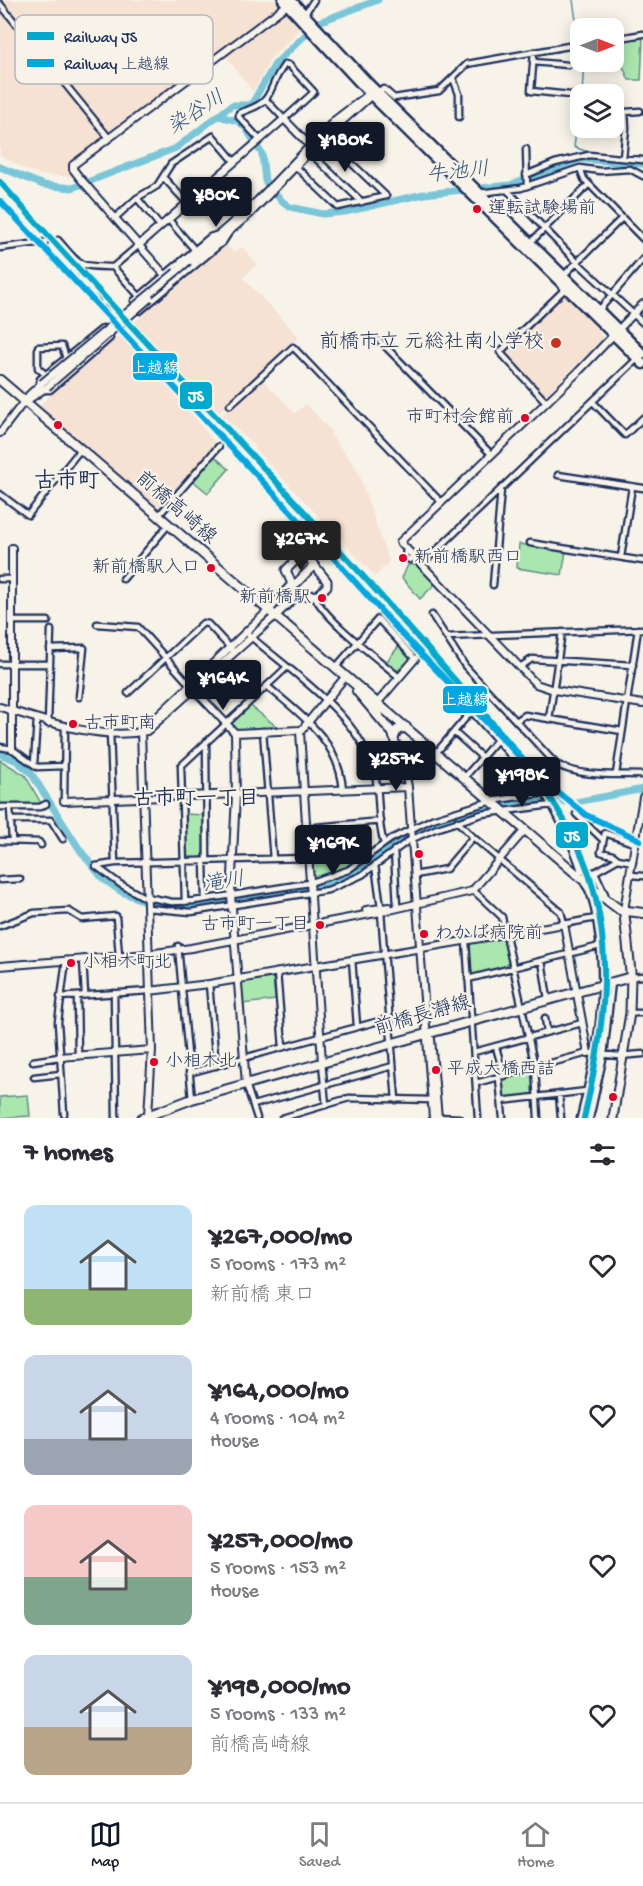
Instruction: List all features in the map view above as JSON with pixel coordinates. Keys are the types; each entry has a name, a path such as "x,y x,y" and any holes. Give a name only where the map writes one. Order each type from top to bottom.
{"highway":[{"path":"287,2 304,15 312,28"},
{"path":"287,2 372,93 531,242 599,310 616,333"},
{"path":"472,189 566,288 641,359"}],"main road":[{"name":"前橋高崎線","path":"0,380 501,810"},
{"path":"303,554 328,584 320,594 296,596 271,614 274,604 292,584 286,573 287,568 303,554"},
{"path":"274,604 314,565"},
{"path":"348,678 392,733 406,727"},
{"path":"501,810 612,905 643,913"},
{"path":"613,1118 630,1013 631,977 625,907"},
{"name":"前橋長瀞線","path":"145,1116 192,1099 631,977"}],"street":[{"path":"304,15 314,0"},
{"path":"213,59 287,2"},
{"path":"0,4 15,22"},
{"path":"624,37 643,34"},
{"path":"219,234 210,237 139,296 133,303 140,312 223,242 244,216 268,194 322,135 372,93 384,89 394,98 434,93 444,89 467,64 570,46"},
{"path":"534,52 531,91 570,95"},
{"path":"533,62 568,65"},
{"path":"58,240 82,266 113,267 260,141 314,93 288,64 280,71 266,100 255,109 238,114 260,141"},
{"path":"453,78 459,93 459,117"},
{"path":"65,84 109,138"},
{"path":"164,274 79,177 73,165 180,84"},
{"path":"266,100 362,202"},
{"path":"623,158 625,112 640,111"},
{"path":"294,165 338,207 386,196 322,135"},
{"path":"115,218 137,198 157,186 171,164 213,136 235,162"},
{"path":"526,148 527,186"},
{"path":"526,176 555,163 586,155 643,160"},
{"path":"472,189 508,191 580,168 600,171 630,169 643,176"},
{"path":"580,168 581,175 643,239"},
{"path":"163,177 187,203"},
{"path":"212,182 244,216"},
{"path":"531,242 589,184"},
{"path":"508,191 577,262 643,323"},
{"path":"137,198 160,226"},
{"path":"0,433 25,402 219,234 244,216"},
{"path":"563,276 622,218"},
{"path":"168,219 195,249"},
{"path":"176,273 231,231"},
{"path":"0,248 45,242"},
{"path":"599,310 643,260"},
{"path":"113,267 139,296"},
{"path":"546,402 500,352 566,288"},
{"path":"643,303 546,402 400,540 405,549 536,684 554,690 643,704"},
{"path":"103,328 111,334 50,390 43,386 39,381 66,358 103,328"},
{"path":"379,340 491,454"},
{"path":"46,375 38,368 38,347 62,346 66,358"},
{"path":"230,405 294,347 441,502"},
{"path":"421,565 641,359"},
{"path":"593,402 625,435 643,418"},
{"path":"159,515 219,446"},
{"path":"0,494 28,515 81,450"},
{"path":"558,475 643,488"},
{"path":"621,557 632,487"},
{"path":"493,585 501,489"},
{"path":"123,579 169,524"},
{"path":"530,543 643,561"},
{"path":"12,548 12,749"},
{"path":"0,579 12,579"},
{"path":"314,596 317,604 399,677"},
{"path":"0,707 65,728 141,732 153,728 192,687 271,614"},
{"path":"432,615 465,666 554,762 563,768 593,774 643,775"},
{"path":"336,668 357,641 379,619 415,659 378,703 377,711 392,733 403,759 408,787 422,948 431,1101 436,1118"},
{"path":"12,621 48,621"},
{"path":"128,693 206,622 232,650"},
{"path":"97,624 138,627 235,733 236,795 231,896 246,1084 257,1118"},
{"path":"446,637 641,629 616,774"},
{"path":"48,724 51,630"},
{"path":"549,719 562,632"},
{"path":"248,635 325,701 359,735 369,755 378,789 384,843"},
{"path":"50,649 84,648 80,697"},
{"path":"520,667 532,659 633,665"},
{"path":"0,664 50,664"},
{"path":"185,902 181,766 285,668"},
{"path":"326,1104 314,966 300,730 348,678"},
{"path":"267,686 308,720 332,750 340,772 343,790"},
{"path":"435,753 472,712 518,764 524,766 545,795 569,839 581,872"},
{"path":"516,721 525,715 622,731"},
{"path":"34,764 37,720"},
{"path":"65,728 64,801 408,787"},
{"path":"235,733 300,730"},
{"path":"263,731 273,859"},
{"path":"110,732 115,863"},
{"path":"141,732 152,1050 145,1116"},
{"path":"454,732 525,796"},
{"path":"464,778 497,740"},
{"path":"205,899 208,795 206,742"},
{"path":"0,747 12,749 37,767 64,766"},
{"path":"307,858 115,863 96,866 120,884 146,898 185,902 231,896 309,883 348,870 384,843 411,828 455,811 525,796 545,795"},
{"path":"595,872 602,892 625,907 636,844 640,836 643,797"},
{"path":"0,807 40,807 46,804"},
{"path":"147,908 191,912 309,894 346,883 412,838 457,821 501,810 551,805"},
{"path":"10,808 12,841"},
{"path":"576,814 602,839"},
{"path":"11,820 51,820 63,839"},
{"path":"305,828 381,821"},
{"path":"457,821 561,912 582,1023 591,1053"},
{"path":"0,966 148,954 474,891 525,830"},
{"path":"633,862 601,852 602,839 608,832 636,844"},
{"path":"416,875 444,870 473,837"},
{"path":"0,841 39,842 41,844"},
{"path":"394,850 395,907"},
{"path":"553,855 560,856 581,872 595,872 618,859"},
{"path":"553,855 588,888 600,946 603,983 587,1091 580,1118"},
{"path":"375,865 385,954 396,1100"},
{"path":"631,875 643,876"},
{"path":"0,880 20,879"},
{"path":"474,891 501,915 535,1067 538,1118"},
{"path":"0,926 34,913 69,911 82,919 116,915 119,956"},
{"path":"60,997 183,988 596,918"},
{"path":"466,940 478,1118"},
{"path":"468,979 600,946"},
{"path":"178,948 192,1099"},
{"path":"83,959 86,995"},
{"path":"64,1114 59,1057 60,997 66,960"},
{"path":"352,960 357,1026"},
{"path":"542,961 548,999"},
{"path":"277,972 283,1047"},
{"path":"631,977 643,976"},
{"path":"590,1118 604,1055 612,981"},
{"path":"209,984 216,1066"},
{"path":"114,993 116,1118"},
{"path":"77,996 78,1056"},
{"path":"630,1013 643,1013"},
{"path":"189,1073 390,1018"},
{"path":"545,1018 547,1032"},
{"path":"474,1052 582,1023"},
{"path":"428,1032 431,1038 436,1118"},
{"path":"496,1047 501,1077 502,1118"},
{"path":"33,1061 152,1050"},
{"path":"476,1083 591,1053 643,1054"},
{"path":"253,1105 393,1066"},
{"path":"34,1077 61,1074"},
{"path":"501,1101 587,1091"},
{"path":"559,1094 561,1118"},
{"path":"282,1118 348,1098 431,1101"},
{"path":"436,1118 459,1118"}],"shaded area":[{"path":"0,0 275,0 281,6 213,58 213,15 15,15 15,19"},
{"path":"0,10 15,28 15,84 61,84 101,133 101,141 67,168 74,177 41,175 24,169 0,155"},
{"path":"284,10 299,28 271,58 253,92 224,54"},
{"path":"68,84 178,84 110,136"},
{"path":"226,245 234,253 242,247 257,264 243,278 299,337 218,413 135,324"},
{"name":"前橋市立 元総社南小学校","path":"564,293 599,329 603,338 544,397 503,351"},
{"path":"123,332 217,445 160,509 41,408 41,404"},
{"path":"262,379 295,413 306,404 331,431 331,435 357,469 389,562 375,576 255,449 255,446 221,415"}],"green space":[{"path":"643,38 641,80 629,80 624,69 624,40"},
{"path":"214,456 229,469 208,493 193,481"},
{"path":"519,544 566,551 562,575 517,568"},
{"path":"408,565 416,565 435,584 420,599 402,578"},
{"path":"400,645 412,658 396,672 386,662"},
{"path":"248,704 276,726 275,728 236,729 230,722"},
{"path":"0,760 25,775 42,805 0,806"},
{"path":"184,814 204,815 203,859 186,860"},
{"path":"356,826 360,859 354,866 312,881 308,831"},
{"path":"503,937 509,966 472,977 469,942"},
{"path":"273,976 275,1000 242,1004 241,981"},
{"path":"530,1071 533,1073 532,1096 505,1100 502,1081"},
{"path":"28,1095 30,1116 0,1118 0,1097"}],"waterway":[{"name":"染谷川","path":"0,167 43,185 72,188 176,148 232,105 251,105 275,64 319,22 378,0"},
{"path":"573,0 576,18"},
{"path":"583,72 583,84"},
{"name":"牛池川","path":"219,116 238,121 245,127 262,154 265,181 282,201 290,207 323,214 345,212 424,194 510,185 580,159 643,164"},
{"path":"575,138 574,147 591,153"},
{"name":"滝川","path":"0,754 17,761 31,773 80,850 103,879 122,892 152,904 191,906 330,884 355,873 398,841 440,821 506,804 530,801 576,802 643,789"}],"railway":[{"path":"61,250 79,276"},
{"path":"96,294 112,315"},
{"path":"325,547 496,729"}],"rail line":[{"name":"JS","path":"0,182 380,595 499,730 560,812 576,841 588,871 597,902 602,933 604,994 601,1025 584,1118"},
{"name":"上越線","path":"0,201 323,546 400,632 539,777 586,815 640,840"}],"place":[{"name":"運転試験場前","path":"477,209"},
{"name":"前橋市立 元総社南小学校","path":"556,343"},
{"name":"市町村会館前","path":"525,418"},
{"name":"新前橋駅西口","path":"403,558"},
{"name":"新前橋駅入口","path":"211,568"},
{"name":"新前橋駅","path":"322,598"},
{"name":"古市町南","path":"73,724"},
{"name":"古市町一丁目","path":"320,925"},
{"name":"わかば病院前","path":"424,934"},
{"name":"小相木町北","path":"71,963"},
{"name":"小相木北","path":"154,1062"},
{"name":"平成大橋西詰","path":"436,1070"}],"district":[{"name":"古市町","path":"67,483"},
{"name":"古市町一丁目","path":"196,800"}]}
